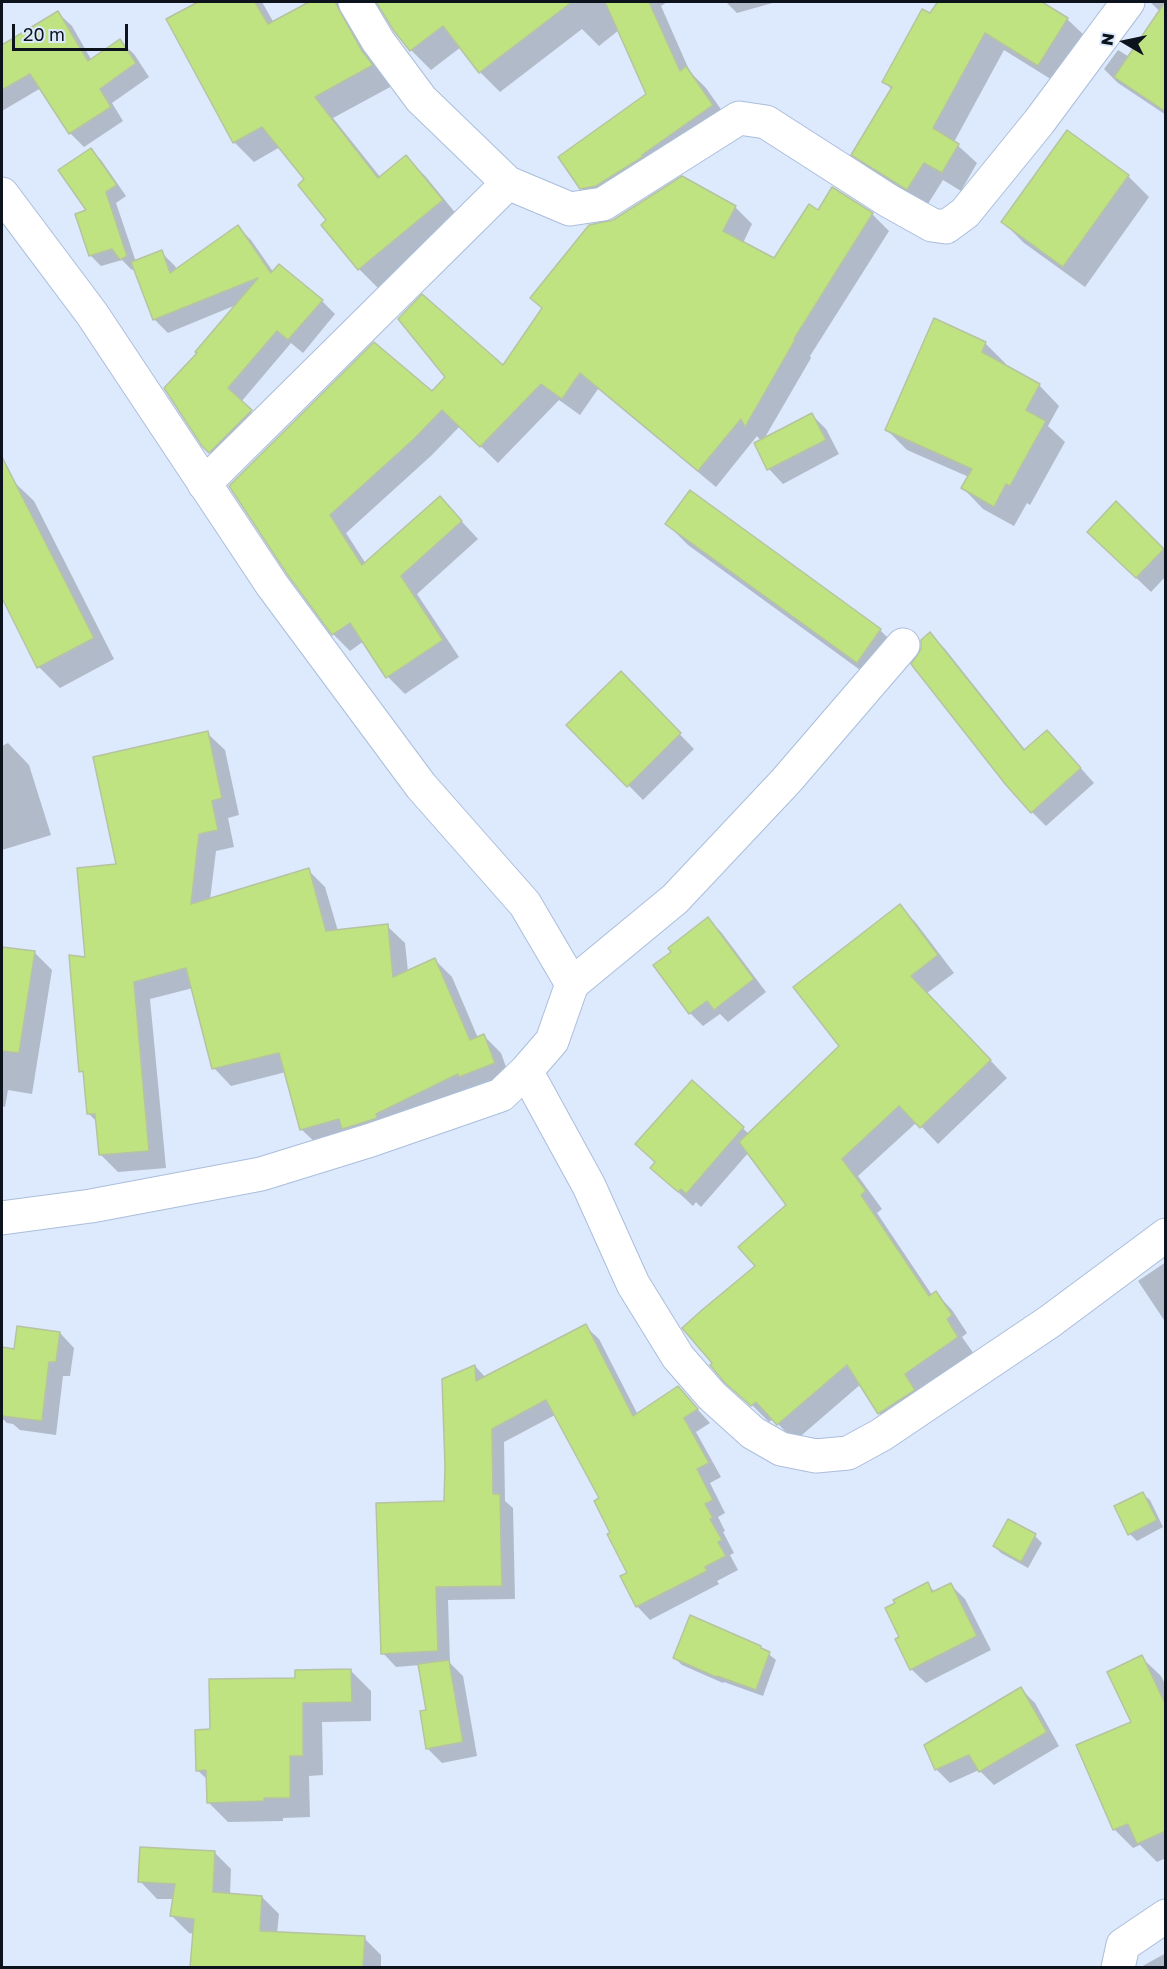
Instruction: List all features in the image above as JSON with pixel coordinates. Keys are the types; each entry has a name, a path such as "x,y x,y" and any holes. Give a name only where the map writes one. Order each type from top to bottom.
{"street":[{"path":"355,2 378,41 421,99 508,183 570,208 603,204 739,118 766,122 889,201 932,225 946,227 965,213 1002,168 1128,2"},
{"path":"204,484 508,183"},
{"path":"2,194 92,314 279,594 421,786 525,904 572,984"},
{"path":"2,1218 91,1206 261,1174 371,1140 501,1095 552,1041 572,984 675,899 786,781 903,645"},
{"path":"526,1071 589,1186 633,1284 678,1357 712,1396 753,1433 781,1449 816,1456 848,1453 881,1435 1049,1322 1166,1235"},
{"path":"1118,1968 1123,1945 1166,1916"}],"building":[{"path":"198,2 255,2 268,24 309,2 335,2 362,51 373,65 315,97 378,178 406,155 443,200 358,270 321,225 326,220 298,185 304,179 262,127 233,143 166,19"},
{"path":"376,2 572,2 479,73 443,26 410,51"},
{"path":"605,2 649,2 680,71 686,66 713,105 642,155 644,156 596,186 580,189 558,157 646,94"},
{"path":"935,2 1042,2 1068,18 1038,66 985,33 933,128 959,144 942,173 924,163 907,190 851,155 892,87 882,82 922,9 930,13 937,3"},
{"path":"1166,2 1166,112 1114,77"},
{"path":"58,11 88,61 120,39 136,63 100,89 111,107 69,134 30,74 2,90 2,45"},
{"path":"1067,130 1129,175 1063,267 1001,222"},
{"path":"91,148 117,185 106,192 127,256 120,260 112,249 89,256 75,214 86,210 58,170"},
{"path":"682,176 736,206 723,231 774,258 809,204 818,210 832,187 873,213 794,339 745,427 741,419 698,471 580,373 562,399 541,384 480,447 442,410 415,438 330,515 362,565 440,496 462,521 401,576 443,640 386,678 350,623 332,635 287,574 229,486 374,342 432,391 445,377 398,319 422,294 503,365 542,308 530,298 589,225 613,220"},
{"path":"238,225 271,273 279,264 323,300 288,340 277,331 228,388 252,410 209,453 164,388 197,353 195,352 258,278 153,320 131,262 162,250 170,273"},
{"path":"934,318 986,342 982,352 1040,384 1026,410 1046,421 1010,486 1006,484 994,507 961,488 972,469 885,430"},
{"path":"812,413 826,440 767,470 754,443"},
{"path":"2,457 94,638 37,668 2,598"},
{"path":"690,490 881,629 857,663 665,524"},
{"path":"1116,501 1164,549 1136,578 1087,532"},
{"path":"930,632 1024,750 1047,730 1081,768 1031,813 1006,785 911,664 921,649 921,640"},
{"path":"621,671 681,733 627,787 566,725"},
{"path":"208,731 222,798 212,801 218,830 199,834 191,904 309,868 326,931 388,924 393,977 435,958 470,1040 484,1034 495,1063 459,1077 458,1074 376,1114 377,1118 342,1129 339,1119 300,1130 279,1053 212,1069 186,968 134,982 149,1151 99,1155 95,1114 87,1114 83,1071 79,1072 69,955 85,957 77,868 116,864 93,757"},
{"path":"900,904 938,955 911,976 991,1060 920,1128 899,1106 842,1159 866,1191 861,1195 929,1296 936,1291 952,1315 947,1319 958,1337 905,1374 915,1390 878,1414 847,1365 777,1425 756,1402 751,1406 725,1383 710,1365 712,1363 682,1328 755,1266 738,1247 786,1205 739,1142 839,1046 793,987"},
{"path":"708,917 754,979 714,1010 707,1001 689,1014 653,965 671,952 668,948"},
{"path":"2,947 35,951 19,1053 2,1051"},
{"path":"692,1080 744,1127 686,1194 681,1189 678,1192 650,1168 655,1162 635,1144"},
{"path":"586,1324 633,1416 678,1386 698,1409 684,1418 709,1463 697,1469 713,1500 705,1504 713,1518 710,1519 722,1540 718,1542 726,1556 705,1567 707,1571 636,1607 620,1576 627,1573 607,1534 610,1533 594,1501 599,1498 546,1400 492,1429 493,1494 500,1494 502,1586 436,1587 438,1651 381,1654 376,1503 444,1501 442,1379 475,1365 476,1381"},
{"path":"17,1326 60,1332 56,1362 49,1362 42,1421 2,1416 2,1347 14,1349"},
{"path":"1143,1492 1157,1520 1128,1535 1114,1506"},
{"path":"1008,1519 1036,1534 1021,1562 993,1546"},
{"path":"928,1582 932,1592 951,1583 977,1636 910,1670 895,1639 899,1637 885,1608 895,1603 893,1600"},
{"path":"690,1615 770,1652 756,1690 716,1677 673,1658"},
{"path":"1142,1655 1166,1705 1166,1831 1137,1844 1128,1824 1113,1830 1076,1745 1131,1722 1107,1672"},
{"path":"449,1660 463,1742 426,1749 420,1711 426,1710 418,1664"},
{"path":"351,1669 352,1702 303,1703 303,1756 290,1756 290,1798 207,1803 206,1770 196,1771 195,1730 210,1729 209,1679 295,1678 295,1670"},
{"path":"1021,1687 1047,1732 979,1772 969,1755 935,1770 924,1745"},
{"path":"140,1847 215,1851 213,1892 262,1896 260,1931 365,1936 363,1968 190,1968 194,1919 170,1916 175,1884 138,1882"}]}
